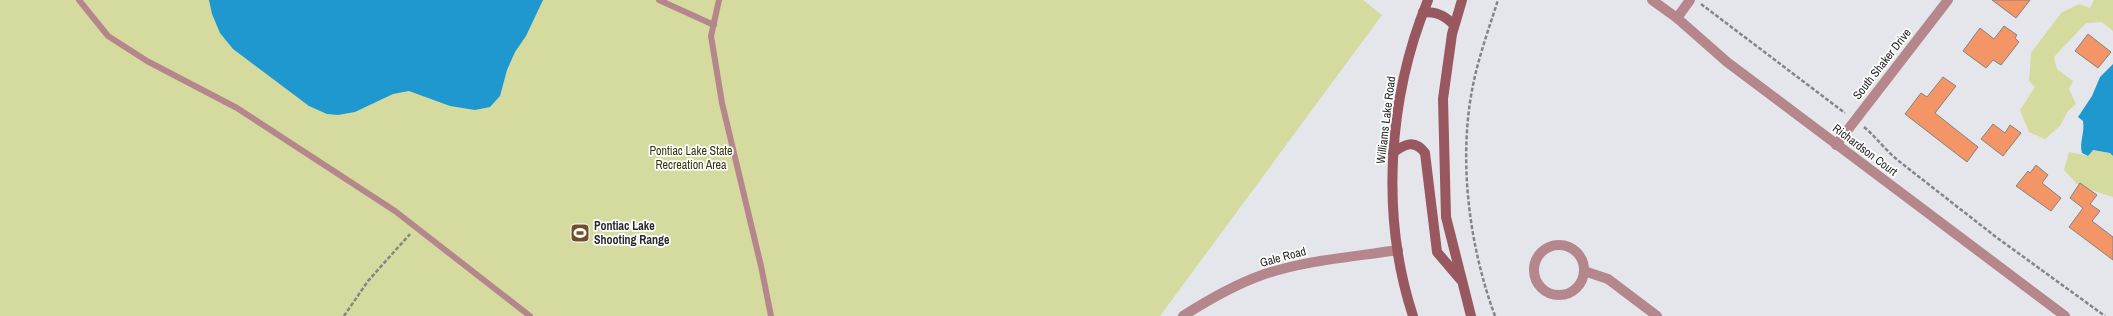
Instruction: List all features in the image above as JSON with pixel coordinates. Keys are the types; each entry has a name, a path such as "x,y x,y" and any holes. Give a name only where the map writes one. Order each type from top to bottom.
{"main road":[{"name":"Williams Lake Road","path":"1413,316 1398,250 1392,200 1393,153 1406,66 1428,0"},
{"path":"1462,0 1454,26 1443,98 1446,217 1471,316"},
{"path":"1423,12 1434,12 1445,16 1454,26"},
{"path":"1393,153 1408,143 1421,147 1425,153 1438,252 1463,282"}],"street":[{"name":"Richardson Court","path":"1652,0 1677,18 1727,62 2065,316"},
{"path":"1677,18 1690,0"},
{"name":"South Shaker Drive","path":"1836,145 1948,0"},
{"path":"1559,245 1571,248 1580,256 1584,271 1583,279 1575,289 1564,295 1556,295 1541,288 1536,281 1534,264 1543,250 1559,245"},
{"name":"Gale Road","path":"1183,316 1214,296 1262,275 1312,262 1398,250"},
{"path":"1584,271 1608,279 1657,316"}],"lane":[{"path":"79,0 108,36 147,61 237,108 395,211 530,316"},
{"path":"659,0 714,25"},
{"path":"719,0 711,36 722,103 761,266 771,316"}],"path":[{"path":"1495,316 1472,236 1467,175 1469,111 1475,77 1498,0"},
{"path":"1696,0 1874,135 1887,152 1996,237 2104,316"},
{"path":"344,316 368,281 416,227"}],"green space":[{"name":"Pontiac Lake State Recreation Area","path":"0,0 1363,0 1382,15 1160,316 0,316"},
{"path":"2094,0 2113,0 2113,31 2102,22 2086,23 2054,57 2057,69 2073,81 2069,89 2076,104 2068,111 2060,126 2045,139 2029,132 2020,110 2035,87 2029,81 2031,53 2061,13 2079,4 2090,8"},
{"path":"2092,150 2110,153 2113,156 2113,197 2079,186 2064,170 2069,152 2088,156"}],"water":[{"path":"209,0 543,0 526,36 515,52 507,70 500,96 490,107 475,110 450,106 409,91 393,94 355,112 338,115 327,114 309,106 233,49 220,33 212,14"},
{"path":"2113,64 2113,156 2110,153 2093,150 2088,156 2082,153 2081,145 2083,121 2078,117 2092,96 2100,77"}],"building":[{"path":"1992,0 2030,0 2016,18"},
{"path":"2004,26 2017,35 2015,38 2019,42 2001,65 1993,60 1986,68 1963,51 1980,28 1994,39"},
{"path":"2088,34 2111,52 2098,68 2075,51"},
{"path":"1943,77 1956,86 1935,113 1978,147 1967,162 1905,114 1921,93 1927,97"},
{"path":"1993,124 2005,133 2010,125 2021,133 2003,156 1981,139"},
{"path":"2036,165 2048,175 2042,183 2061,198 2051,211 2016,186 2028,171 2030,173"},
{"path":"2080,183 2097,195 2090,204 2100,211 2092,221 2113,237 2113,260 2069,227 2083,208 2070,198"}],"place":[{"name":"Pontiac Lake Shooting Range","path":"580,233"}]}
